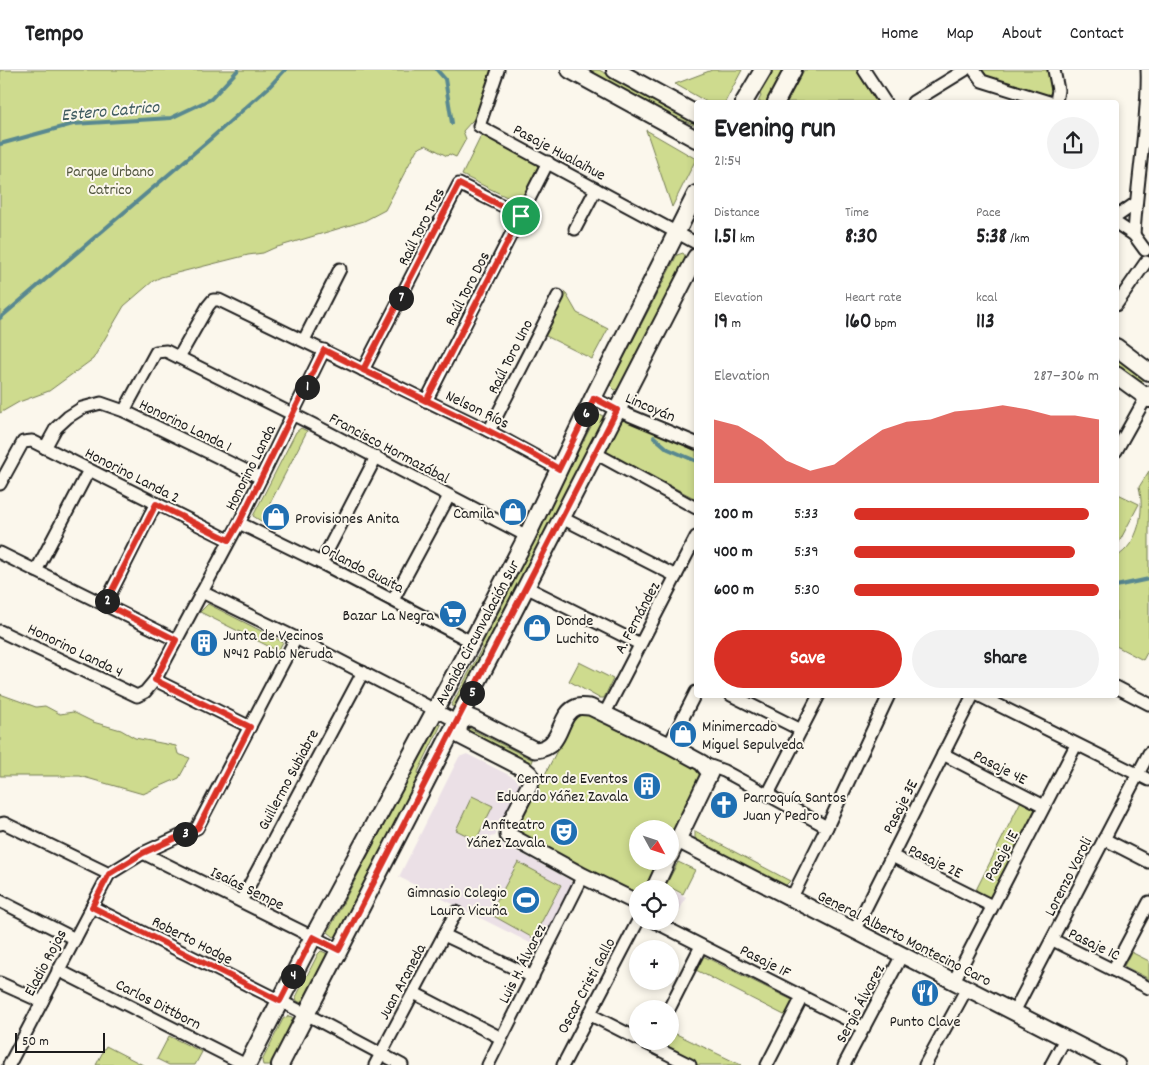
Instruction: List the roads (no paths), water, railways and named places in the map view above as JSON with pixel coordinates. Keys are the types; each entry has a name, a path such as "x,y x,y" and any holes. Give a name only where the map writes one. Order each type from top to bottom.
{"main road":[{"path":"570,70 694,138"},
{"path":"615,70 694,113"},
{"path":"745,100 762,70"},
{"path":"777,100 793,70"},
{"name":"Avenida Circunvalación Sur","path":"246,1065 527,536 694,198"},
{"name":"Avenida Circunvalación Sur","path":"280,1065 694,261"},
{"path":"1119,349 1149,372"},
{"path":"1119,376 1148,396"}],"street":[{"name":"Pasaje Hualaihue","path":"498,70 479,126 694,242"},
{"path":"864,70 884,100"},
{"path":"916,100 965,70"},
{"path":"974,70 982,81 1043,100"},
{"path":"1054,70 1058,90 1056,100"},
{"path":"1134,235 1148,84 1147,70"},
{"name":"Raúl Toro Dos","path":"426,401 548,162"},
{"name":"Raúl Toro Tres","path":"363,370 459,184 521,216"},
{"path":"575,229 596,189"},
{"path":"1119,215 1136,203"},
{"path":"1119,225 1134,235 1147,249 1142,255 1148,263 1119,301"},
{"path":"304,340 340,269"},
{"name":"Raúl Toro Uno","path":"489,431 558,296"},
{"name":"Nelson Ríos","path":"180,357 212,300 219,300 489,431 559,469"},
{"name":"Honorino Landa","path":"137,696 145,692 155,680 239,523 324,350"},
{"name":"Francisco Hormazábal","path":"124,412 156,352 166,351 527,536"},
{"path":"1119,446 1148,396"},
{"name":"Lincoyán","path":"594,398 617,410 694,442"},
{"name":"Honorino Landa 1","path":"45,448 56,428 68,417 82,408 101,403 124,412 261,478"},
{"name":"Honorino Landa 2","path":"0,484 23,442 32,441 229,540"},
{"path":"595,453 694,507"},
{"path":"321,563 376,457"},
{"path":"36,571 89,470"},
{"path":"393,600 449,496"},
{"path":"105,604 156,504"},
{"path":"562,518 676,576"},
{"name":"Orlando Guaita","path":"239,523 321,563 472,642"},
{"name":"A. Fernández","path":"605,713 694,541"},
{"path":"0,553 176,640"},
{"path":"526,587 640,644"},
{"path":"202,592 363,672 458,722 468,718 474,719 535,750 545,750 552,744 568,714 578,706 590,707 669,745 706,768 724,771 827,827"},
{"name":"Honorino Landa 4","path":"0,630 137,696"},
{"path":"0,824 4,823 109,874 143,853 198,828 296,638"},
{"name":"Guillermo Subiabre","path":"241,901 363,672"},
{"path":"155,680 250,727"},
{"path":"1119,689 1149,704"},
{"path":"669,745 694,696"},
{"path":"737,698 801,730"},
{"path":"768,794 817,698"},
{"path":"791,899 888,698"},
{"name":"Pasaje 3E","path":"854,931 971,698"},
{"path":"984,698 1144,777"},
{"path":"458,722 460,736 524,769 530,774 531,782 508,827 508,835 629,899"},
{"name":"Pasaje 1E","path":"926,1062 992,906 1076,745"},
{"name":"Lorenzo Varoli","path":"1014,1012 1104,839 1144,777 1149,753"},
{"name":"Pasaje 4E","path":"943,754 1044,806"},
{"path":"679,837 706,768"},
{"path":"1104,839 1149,862"},
{"name":"General Alberto Montecino Caro","path":"679,841 1117,1065"},
{"name":"Isaías Sempe","path":"143,853 339,950"},
{"name":"Pasaje 2E","path":"892,856 992,906"},
{"name":"Eladio Rojas","path":"9,1065 109,874"},
{"name":"Luis H. Álvarez","path":"488,1065 583,876"},
{"path":"0,901 75,939"},
{"path":"1113,970 1149,902"},
{"name":"Roberto Hodge","path":"92,907 306,1014 378,1060 402,1065"},
{"name":"Juan Araneda","path":"378,1060 456,912"},
{"name":"Oscar Cristi Gallo","path":"563,1065 633,930"},
{"name":"Pasaje 1F","path":"670,930 864,1028"},
{"path":"444,935 533,977"},
{"name":"Pasaje 1C","path":"1053,940 1149,988"},
{"path":"674,1000 701,946"},
{"name":"Sergio Álvarez","path":"844,1065 902,955"},
{"name":"Carlos Dittborn","path":"58,970 246,1065"},
{"path":"0,983 42,1002"},
{"path":"414,993 502,1038"},
{"path":"767,1065 802,997"},
{"path":"589,1014 629,1034"},
{"path":"1051,1065 1065,1039"},
{"path":"662,1050 690,1065"},
{"path":"926,1062 939,1065"},
{"path":"0,1063 4,1065"}],"waterway":[{"name":"Estero Catrico","path":"0,144 73,124 171,118 211,99 238,70"},
{"path":"0,318 208,141 269,87 285,70"},
{"path":"437,70 445,79 452,123"},
{"path":"654,437 668,449 694,460"},
{"path":"1119,585 1149,579"}],"place":[{"name":"Camila","path":"513,512"},
{"name":"Provisiones Anita","path":"276,517"},
{"name":"Bazar La Negra","path":"453,614"},
{"name":"Donde Luchito","path":"537,628"},
{"name":"Junta de Vecinos N°42 Pablo Neruda","path":"204,643"},
{"name":"Minimercado Miguel Sepulveda","path":"683,734"},
{"name":"Centro de Eventos Eduardo Yáñez Zavala","path":"647,786"},
{"name":"Parroquía Santos Juan y Pedro","path":"724,805"},
{"name":"Anfiteatro Yáñez Zavala","path":"564,832"},
{"name":"Gimnasio Colegio Laura Vicuña","path":"526,900"},
{"name":"Punto Clave","path":"925,993"}],"park label":[{"name":"Parque Urbano Catrico","path":"110,179"}]}
